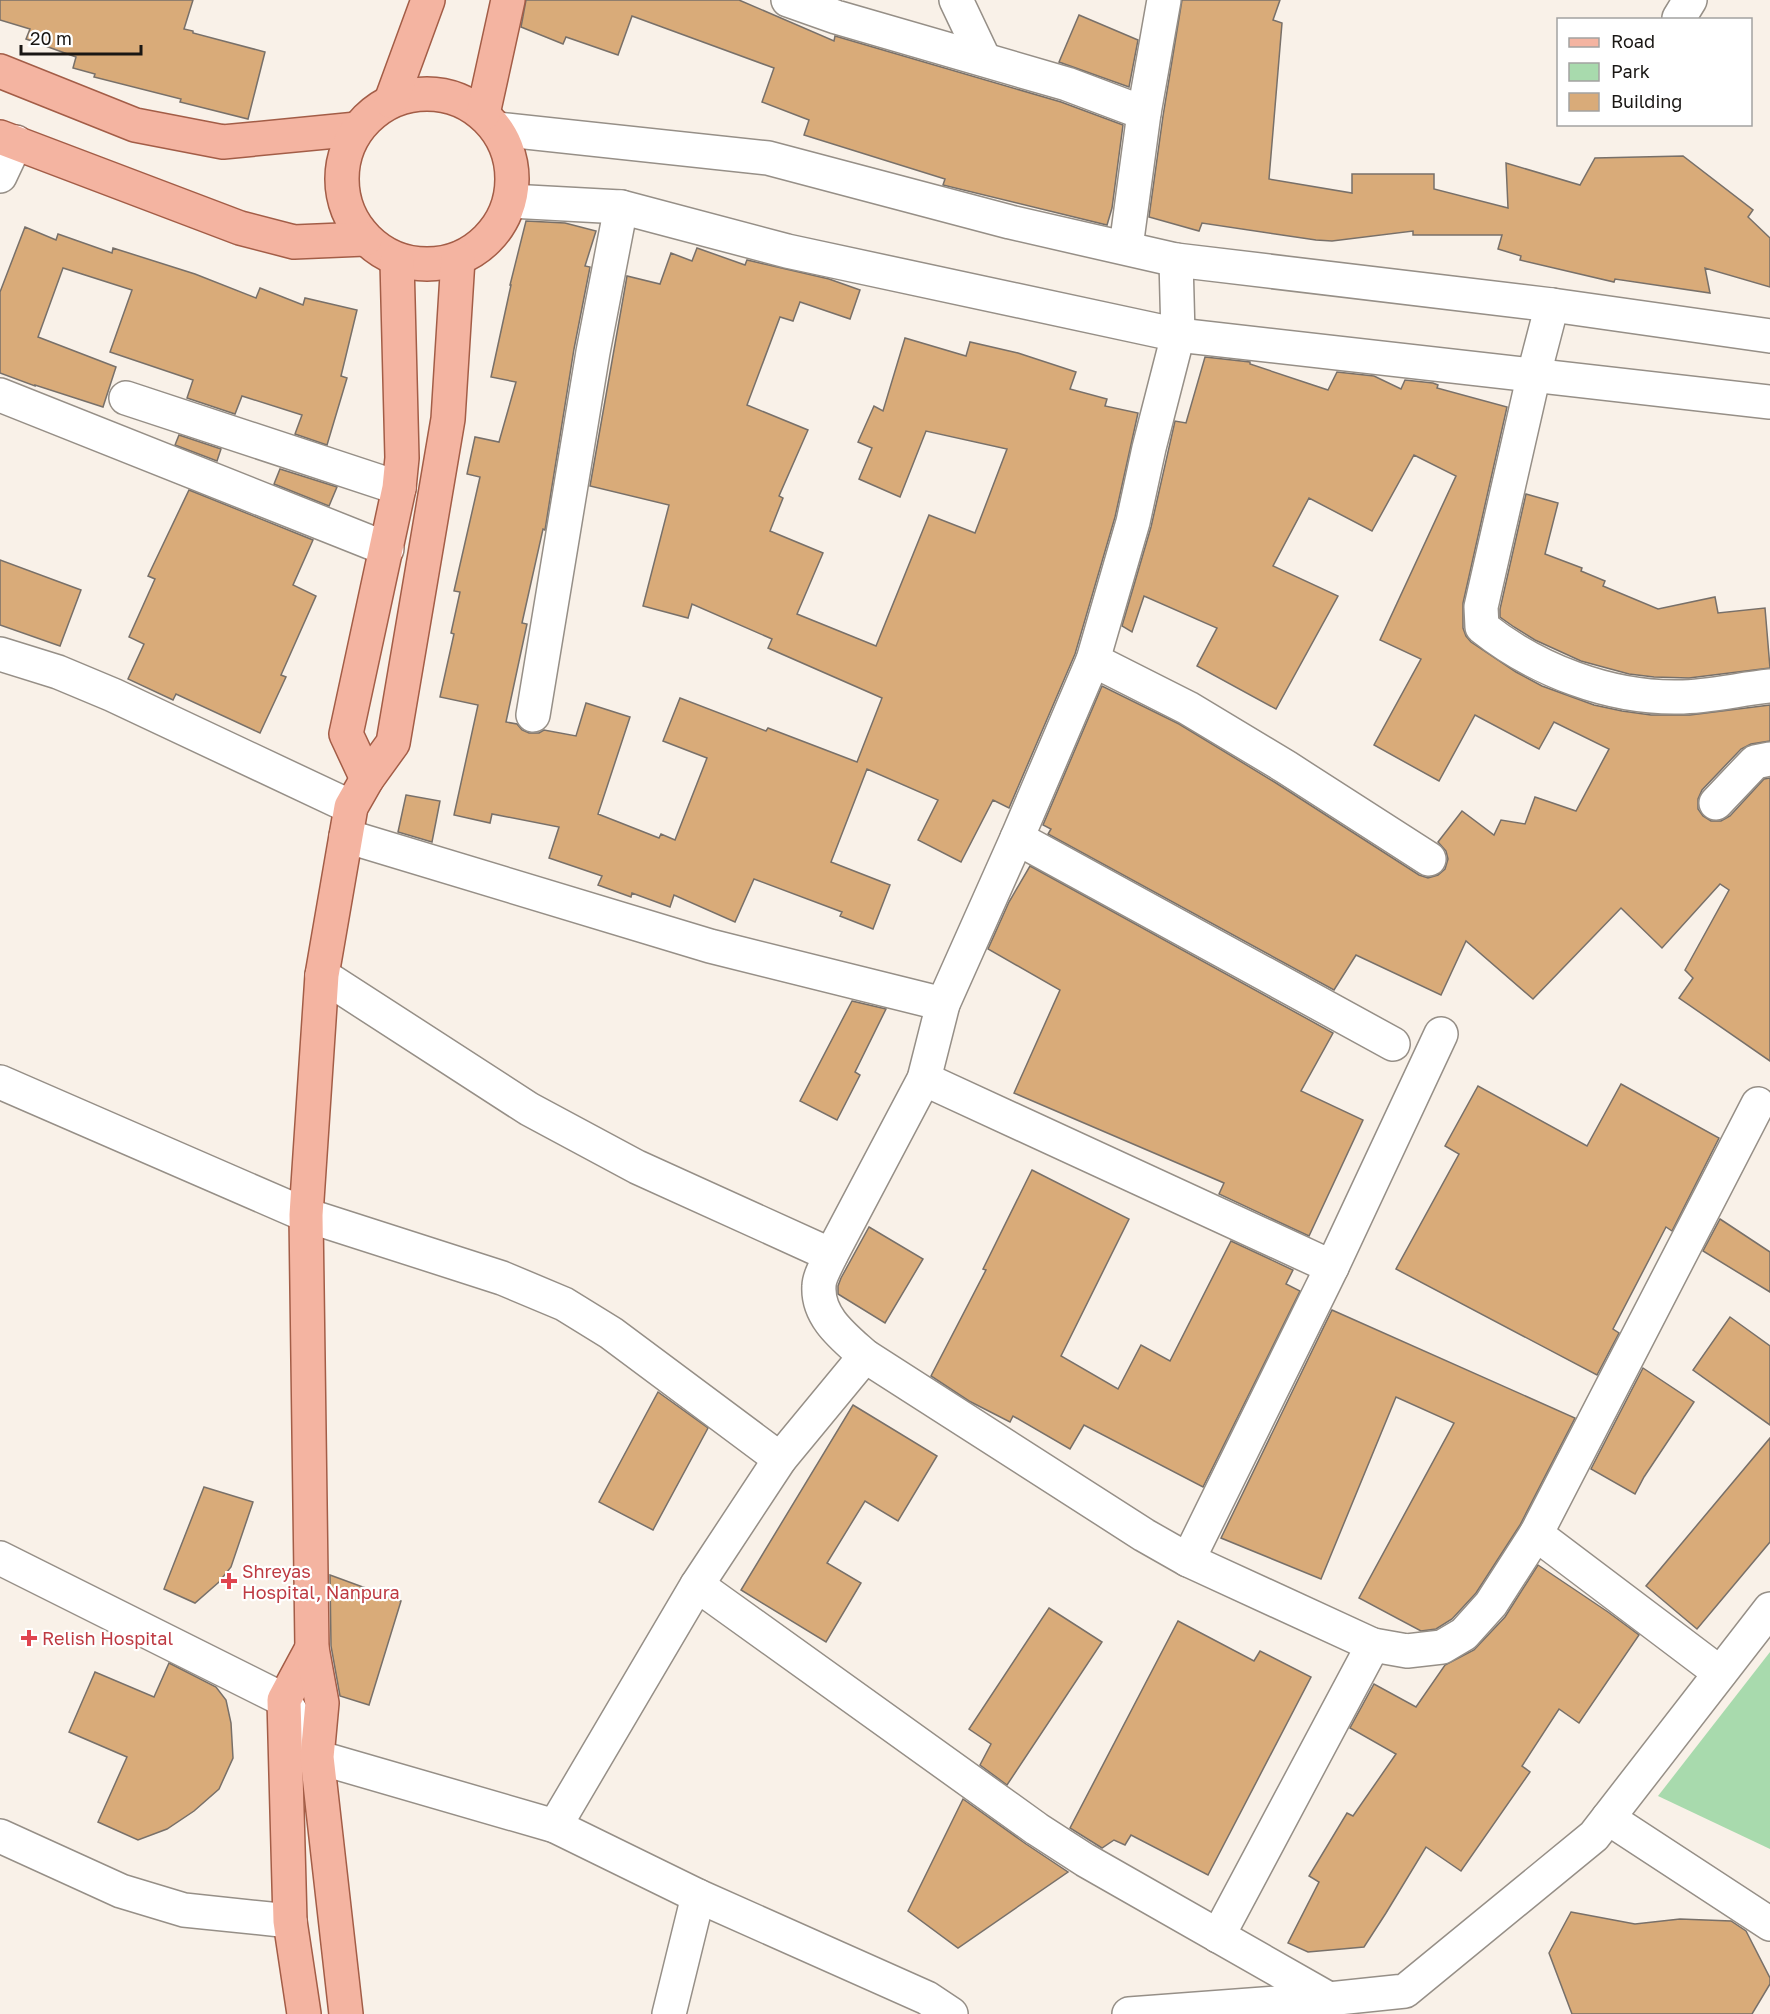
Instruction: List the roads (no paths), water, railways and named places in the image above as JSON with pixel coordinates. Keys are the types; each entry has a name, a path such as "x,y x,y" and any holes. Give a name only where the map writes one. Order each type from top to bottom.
{"main road":[{"path":"391,101 428,0"},
{"path":"490,122 508,0"},
{"path":"0,71 135,125 223,142 357,129"},
{"path":"415,94 440,94 463,101 490,122 508,152 513,176 510,201 499,225 481,246 458,259 438,264 418,265 398,261 365,239 351,220 343,197 341,174 346,150 357,129 372,113 391,101 415,94"},
{"path":"8,139 240,228 294,242 365,239"},
{"path":"346,2014 317,1757 322,1703 312,1648 306,1215 322,975 349,822 367,779 393,743 448,419 458,259"},
{"path":"367,779 346,734 399,488 402,458 398,261"},
{"path":"306,2014 290,1921 284,1700 312,1648"}],"street":[{"path":"788,0 836,17 1067,84 1144,113"},
{"path":"956,0 984,59"},
{"path":"1126,247 1144,113 1164,0"},
{"path":"490,122 768,158 1010,222 1176,260 1552,305 1770,336"},
{"path":"0,176 8,139"},
{"path":"510,201 621,207 787,251 1178,335 1770,402"},
{"path":"532,715 592,352 621,207"},
{"path":"1176,260 1178,335 1133,522 1093,660 943,1004 924,1079 831,1255 818,1285 821,1308 840,1334 865,1356 1144,1535 1188,1560 1373,1645 1407,1651 1442,1647 1464,1634 1491,1604 1536,1534 1758,1104"},
{"path":"1552,305 1481,607 1482,627 1500,642 1565,676 1636,695 1678,698 1770,686"},
{"path":"0,395 387,549"},
{"path":"126,398 399,488"},
{"path":"0,654 58,672 113,695 349,822 710,946 943,1004"},
{"path":"1093,660 1188,708 1286,767 1430,859"},
{"path":"1716,803 1755,762 1770,759"},
{"path":"1017,838 1393,1044"},
{"path":"322,975 539,1115 637,1167 831,1255"},
{"path":"1188,1560 1332,1267 1441,1034"},
{"path":"924,1079 1332,1267"},
{"path":"0,1082 306,1215 502,1278 564,1304 611,1333 780,1458"},
{"path":"555,1826 697,1586 780,1458 865,1356"},
{"path":"1536,1534 1720,1673"},
{"path":"0,1558 284,1700 317,1757 555,1826 698,1896 927,1998 951,2014"},
{"path":"697,1586 1037,1829 1085,1860 1329,1999"},
{"path":"1129,2014 1329,1999 1405,1990 1594,1836 1770,1609"},
{"path":"1218,1936 1373,1645"},
{"path":"1608,1818 1770,1924"},
{"path":"0,1836 121,1891 184,1910 290,1921"},
{"path":"669,2014 698,1896"}],"place":[{"name":"Shreyas Hospital, Nanpura","path":"229,1581"},
{"name":"Relish Hospital","path":"29,1638"}]}
